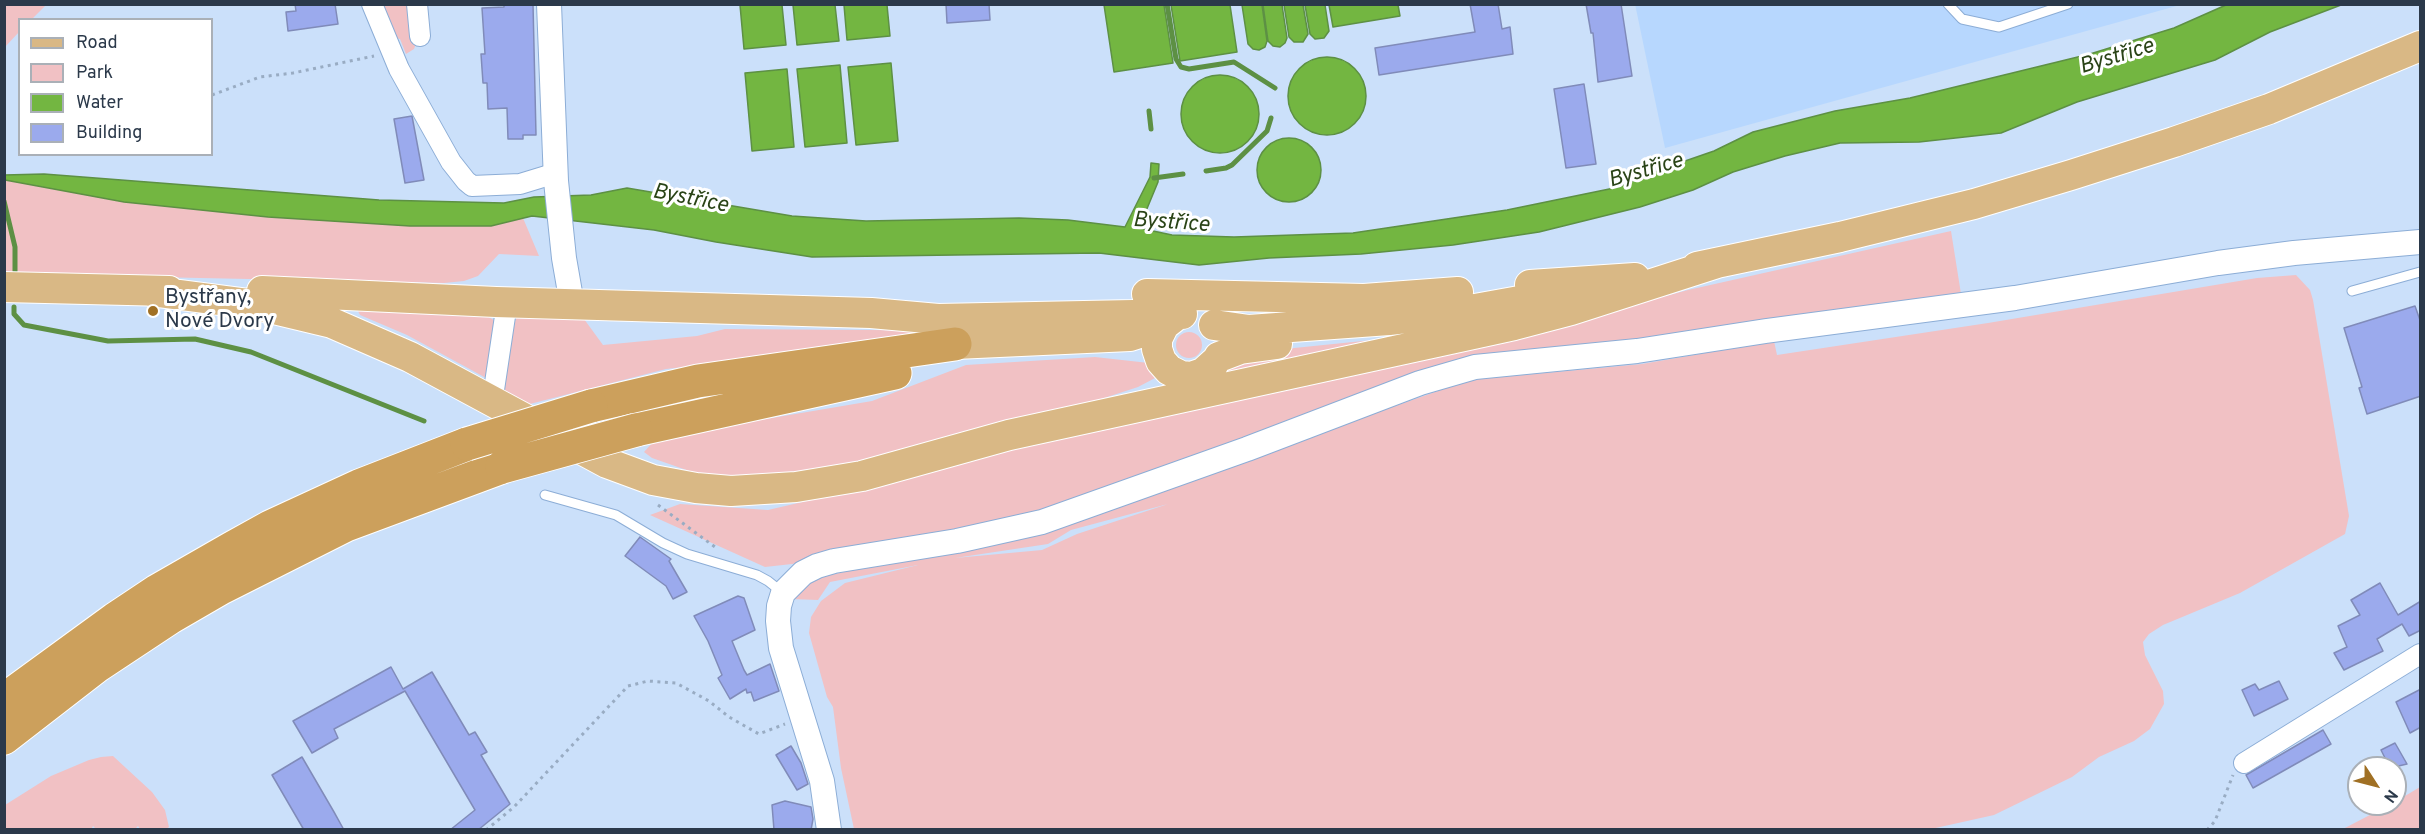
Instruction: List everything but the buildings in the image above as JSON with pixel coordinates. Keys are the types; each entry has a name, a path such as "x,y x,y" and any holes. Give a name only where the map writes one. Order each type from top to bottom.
{"highway":[{"path":"4,700 158,591 232,548 270,527 359,486 467,444 591,406 698,381 958,351"},
{"path":"4,738 97,666 171,617 231,583 346,525 502,467 636,429 958,351"}],"main road":[{"path":"1219,357 1253,346 1359,336 1461,322 1840,237 1974,204 2174,142 2269,109 2421,46"},
{"path":"871,313 1143,294 1374,298 1631,284"},
{"path":"958,351 1117,338 1139,334 1173,320 1196,314 1214,325 1249,330 1420,317 1631,284"},
{"path":"150,291 256,305 332,323 410,357 592,456 624,469 653,480 711,490 753,491 838,481 883,471 1009,435 1514,325 1571,310 1631,284"},
{"path":"4,287 150,291 215,290 507,303 871,313 938,319 1173,320"},
{"path":"1168,367 1157,349 1157,339 1173,320"},
{"path":"958,351 1103,352 1140,355 1185,377 1198,375 1210,368 1219,357 1220,338 1214,325"},
{"path":"1009,435 1047,421 1144,392 1168,367"}],"street":[{"path":"372,4 394,57 460,175 472,186 520,184 556,179"},
{"path":"417,4 420,36"},
{"path":"549,4 556,179 572,304"},
{"path":"829,830 822,781 781,648 779,606 783,593 803,573 816,566 957,541 1042,522 1247,449 1420,383 1476,367 1637,351 2015,298 2218,263 2294,253 2413,242"},
{"path":"492,403 507,303"},
{"path":"2244,764 2421,654"}],"lane":[{"path":"1948,4 1962,19 1999,27 2068,4"},
{"path":"2352,291 2421,272"},
{"path":"545,495 616,515 663,543 707,561 758,575 783,593"}],"path":[{"path":"213,95 260,77 293,73 377,55 394,57"},
{"path":"486,830 514,807 628,686 648,681 676,683 709,701 729,717 759,734 804,717"},
{"path":"2207,830 2215,821 2227,794 2230,778 2244,764"}],"shaded area":[{"path":"1635,4 2180,5 1665,148"}],"green space":[{"path":"5,4 46,5 33,18 18,18 18,33 5,47"},
{"path":"377,4 411,5 416,44 414,49 406,54 400,39 389,37"},
{"path":"5,180 124,202 491,226 523,218 539,256 499,254 478,276 464,281 444,283 5,274"},
{"path":"1951,231 1961,294 1816,317 1481,359 991,526 792,564 765,567 650,515 680,504 768,510 854,490 1106,420 1580,319 1688,290"},
{"path":"2296,275 2310,290 2349,516 2345,534 2240,593 2163,625 2149,634 2143,642 2145,655 2163,691 2164,704 2150,729 2134,741 2099,757 2072,777 1994,815 1931,829 854,829 841,768 833,707 827,697 809,633 811,617 821,601 845,583 918,565 830,582 818,600 791,599 815,578 1040,531 1469,380 1642,364 1774,341 1777,355 1988,323 2257,278","holes":["1168,504 1077,534 1042,550 955,558 1048,544 1071,530"]},
{"path":"358,311 482,313 497,322 488,379 407,335 360,315"},
{"path":"516,317 584,319 603,345 697,336 725,329 1013,331 666,369 526,405 502,390"},
{"path":"1189,332 1198,336 1202,345 1198,354 1189,358 1180,354 1176,345 1180,336"},
{"path":"1402,337 1208,384 1221,369 1255,352"},
{"path":"1095,357 1149,363 1157,377 1138,387 1095,401 851,469 738,478 695,473 652,458 644,452 655,440 689,432 872,401 966,365"},
{"path":"113,756 152,792 165,810 169,827 166,829 140,829 138,826 135,829 96,829 93,826 91,830 5,829 5,805 51,776 89,760"},
{"path":"2420,787 2420,829 2343,829 2368,816 2407,816 2407,795"}],"water":[{"path":"740,5 782,5 786,45 744,49"},
{"path":"793,5 835,5 839,41 797,45"},
{"path":"844,5 887,5 890,36 847,40"},
{"path":"1104,5 1164,5 1173,63 1114,72"},
{"path":"1171,5 1230,5 1237,52 1180,61"},
{"path":"1242,5 1262,5 1267,41 1265,47 1259,50 1253,49 1248,44"},
{"path":"1263,5 1282,5 1287,38 1280,47 1273,46 1268,41"},
{"path":"1284,5 1303,5 1308,34 1303,42 1294,42 1289,37"},
{"path":"1305,5 1325,5 1329,31 1324,38 1315,39 1310,34"},
{"path":"1329,5 1398,5 1400,16 1333,27"},
{"name":"Bystřice","path":"2226,5 2341,5 2270,32 2215,60 2077,102 2001,133 1919,142 1840,143 1785,156 1733,172 1693,190 1640,207 1539,232 1453,245 1361,254 1269,258 1199,265 1099,253 812,257 654,230 532,216 491,226 410,226 268,217 124,202 5,180 4,175 44,174 379,200 504,203 534,197 591,195 627,188 792,216 866,221 1019,218 1068,220 1125,227 1150,177 1151,163 1159,164 1158,182 1139,228 1172,235 1234,237 1353,233 1507,210 1619,187 1714,151 1753,132 1835,111 1910,98 2090,54 2174,28"},
{"path":"1327,57 1342,60 1359,74 1366,96 1363,111 1349,128 1327,135 1312,132 1295,118 1288,96 1291,81 1305,64"},
{"path":"891,63 898,141 856,145 848,67"},
{"path":"840,65 847,143 805,147 797,69"},
{"path":"787,69 794,147 752,151 745,73"},
{"path":"1220,75 1235,78 1252,92 1259,114 1256,129 1242,146 1220,153 1205,150 1188,136 1181,114 1184,99 1198,82"},
{"path":"1289,138 1312,147 1321,170 1312,193 1289,202 1266,193 1257,170 1266,147"}],"waterway":[{"path":"1167,4 1176,59 1181,67 1189,69 1234,62 1275,88"},
{"path":"1149,111 1151,129"},
{"path":"1206,171 1232,165 1267,131 1271,118"},
{"path":"1154,178 1183,174"},
{"path":"4,201 15,247 15,271"},
{"path":"14,307 14,314 24,325 108,341 195,339 251,352 424,421"}],"place":[{"name":"Bystřany, Nové Dvory","path":"153,311"}]}
